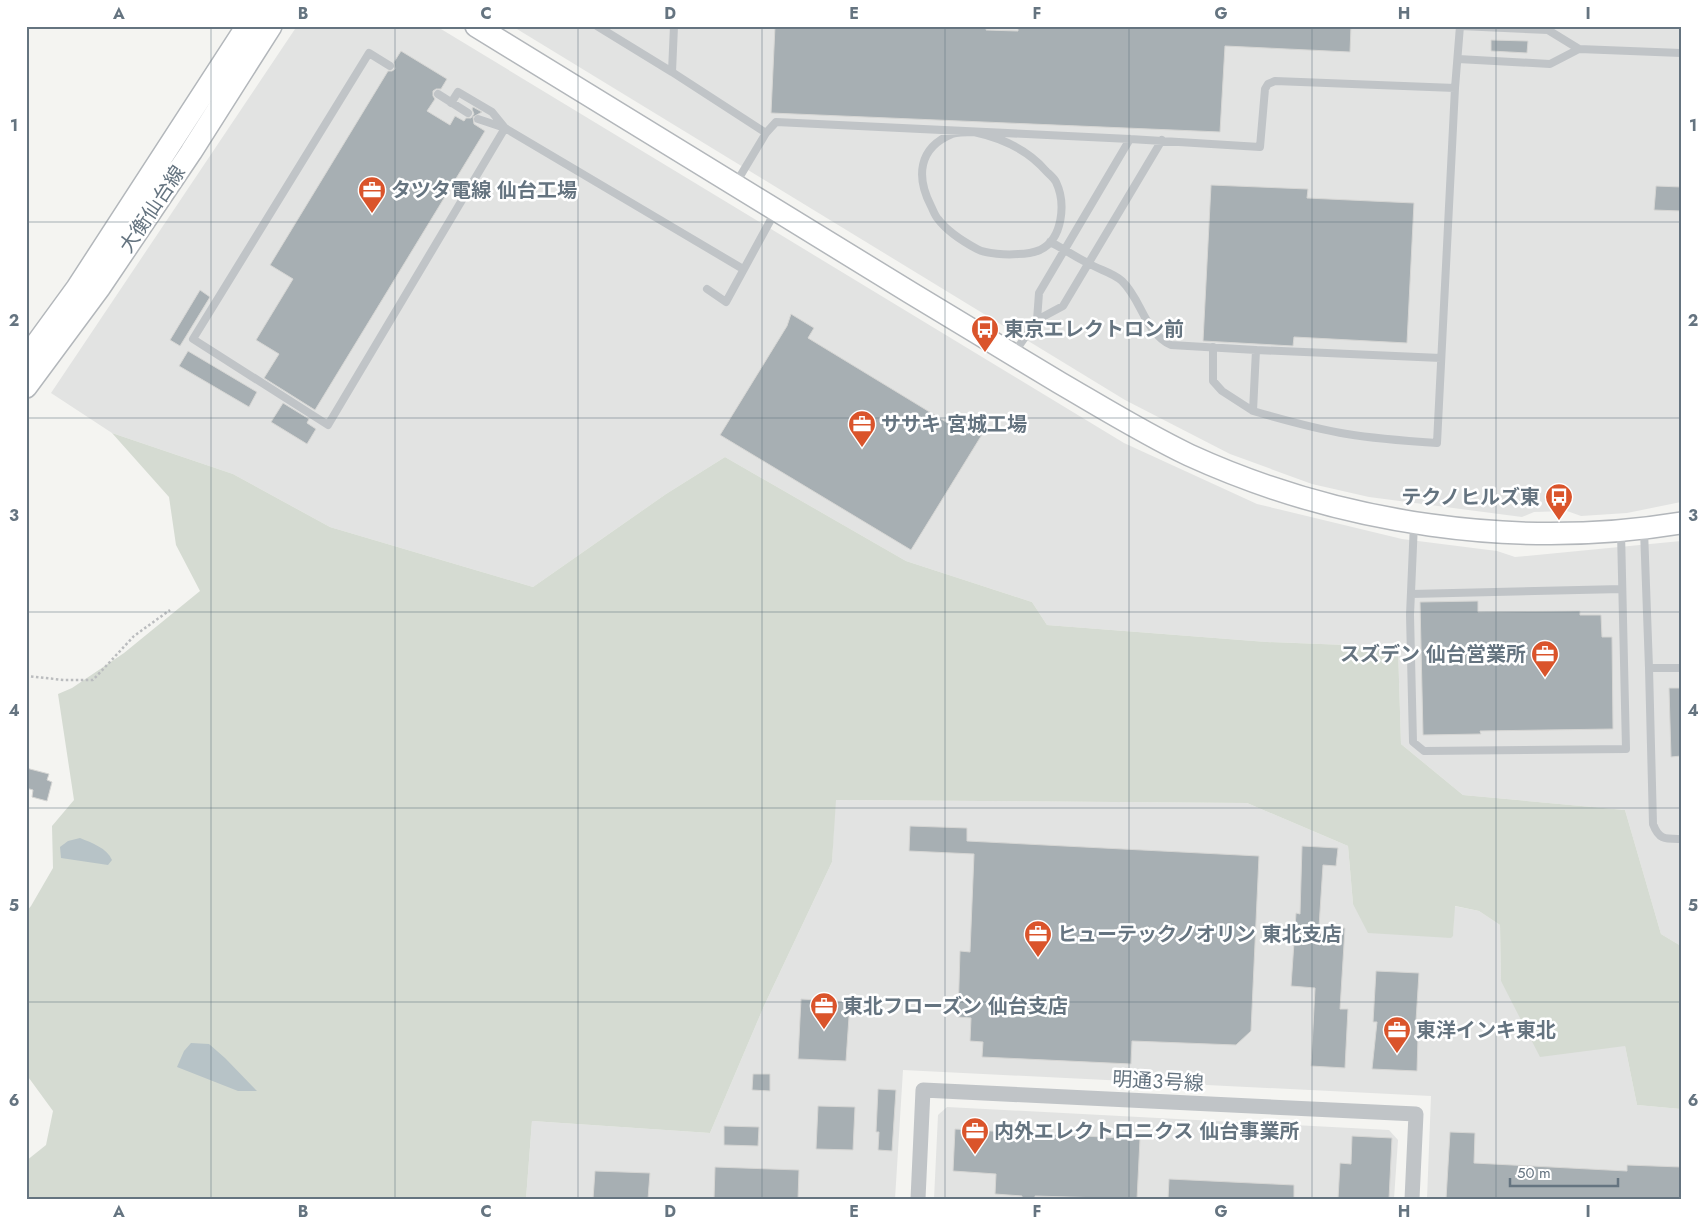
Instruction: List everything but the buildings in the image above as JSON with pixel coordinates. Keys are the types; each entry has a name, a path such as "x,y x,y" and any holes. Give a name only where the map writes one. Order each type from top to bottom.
{"street":[{"name":"大衡仙台線","path":"26,358 77,288 247,26"},
{"name":"大衡仙台線","path":"26,387 100,287 191,152 271,26"},
{"path":"476,26 1127,423 1189,454 1247,479 1311,500 1390,519 1414,522 1544,535 1644,528 1681,523"},
{"name":"明通３号線","path":"918,1199 923,1090 1416,1114 1412,1199"}],"lane":[{"path":"597,26 766,133"},
{"path":"672,72 674,26"},
{"path":"1213,348 1212,380 1222,391 1253,411 1318,429 1388,440 1437,443 1455,88 1460,26 1548,30 1579,49 1681,53"},
{"path":"1458,59 1550,64 1579,49"},
{"path":"390,66 369,52 193,339 328,425 505,128"},
{"path":"735,185 766,133 776,122 1162,140 1260,147 1265,89 1268,84 1275,81 1455,88"},
{"path":"451,103 458,92 492,112 505,128"},
{"path":"438,94 468,114"},
{"path":"478,119 505,128 744,269"},
{"path":"974,132 995,136 1019,148 1041,165 1056,182 1061,213 1059,227 1050,242 1041,250 1026,254 1008,255 978,250 937,219 926,196 920,176 924,158 936,143 953,134 974,132"},
{"path":"1037,320 1039,293 1130,139"},
{"path":"1013,355 1037,320 1062,306 1162,140"},
{"path":"707,290 726,302 776,210"},
{"path":"1050,242 1088,264 1113,274 1123,282 1155,334 1162,341 1171,345 1441,358"},
{"path":"1253,411 1256,350"},
{"path":"1414,522 1410,594 1412,742 1424,752 1626,749 1621,530"},
{"path":"1644,528 1650,668 1652,824 1657,834 1662,837 1666,839 1681,839"},
{"path":"1410,594 1622,589"},
{"path":"1650,668 1681,668"}],"path":[{"path":"26,676 64,680 93,680 134,636 170,610"}],"shaded area":[{"path":"297,26 436,26 1124,443 1257,504 1402,539 1497,551 1515,557 1681,541 1681,946 1661,934 1625,810 1463,795 1401,744 1398,647 1267,642 1047,625 1032,602 906,561 725,457 666,494 533,587 330,527 233,474 112,433 51,393"},
{"path":"512,26 1681,26 1681,502 1627,513 1581,516 1567,511 1534,512 1522,517 1369,497 1312,484 1230,454 1125,400"},
{"path":"112,433 233,474 330,527 533,587 666,494 725,457 906,561 1032,602 1047,625 1267,642 1398,647 1401,744 1463,795 1625,810 1661,934 1681,946 1681,1109 1637,1105 1625,1046 1540,1057 1501,981 1500,925 1479,911 1455,906 1453,936 1451,938 1368,933 1353,904 1348,846 1247,803 836,800 832,862 764,1006 710,1133 532,1121 526,1199 26,1199 26,1161 46,1145 53,1111 26,1074 26,912 53,868 52,826 74,800 58,694 72,688 124,653 200,591 176,545 169,497"},
{"path":"835,800 1247,803 1348,846 1353,904 1453,935 1454,906 1479,911 1500,925 1501,981 1625,1046 1637,1105 1681,1109 1681,1199 1427,1199 1431,1096 903,1070 895,1199 526,1199 532,1121 710,1133 764,1006 832,862"},
{"path":"80,838 99,846 107,852 112,860 108,865 61,858 60,847 68,841"},
{"path":"191,1043 209,1044 257,1091 238,1091 177,1067 184,1051"},
{"path":"947,1107 1389,1130 1398,1140 1394,1199 934,1199 938,1115"}],"place":[{"name":"タツタ電線 仙台工場","path":"372,214"},
{"name":"東京エレクトロン前","path":"985,353"},
{"name":"ササキ 宮城工場","path":"862,448"},
{"name":"テクノヒルズ東","path":"1559,521"},
{"name":"スズデン 仙台営業所","path":"1545,678"},
{"name":"ヒューテックノオリン 東北支店","path":"1038,958"},
{"name":"東北フローズン 仙台支店","path":"824,1030"},
{"name":"東洋インキ東北","path":"1397,1054"},
{"name":"内外エレクトロニクス 仙台事業所","path":"975,1155"}]}
